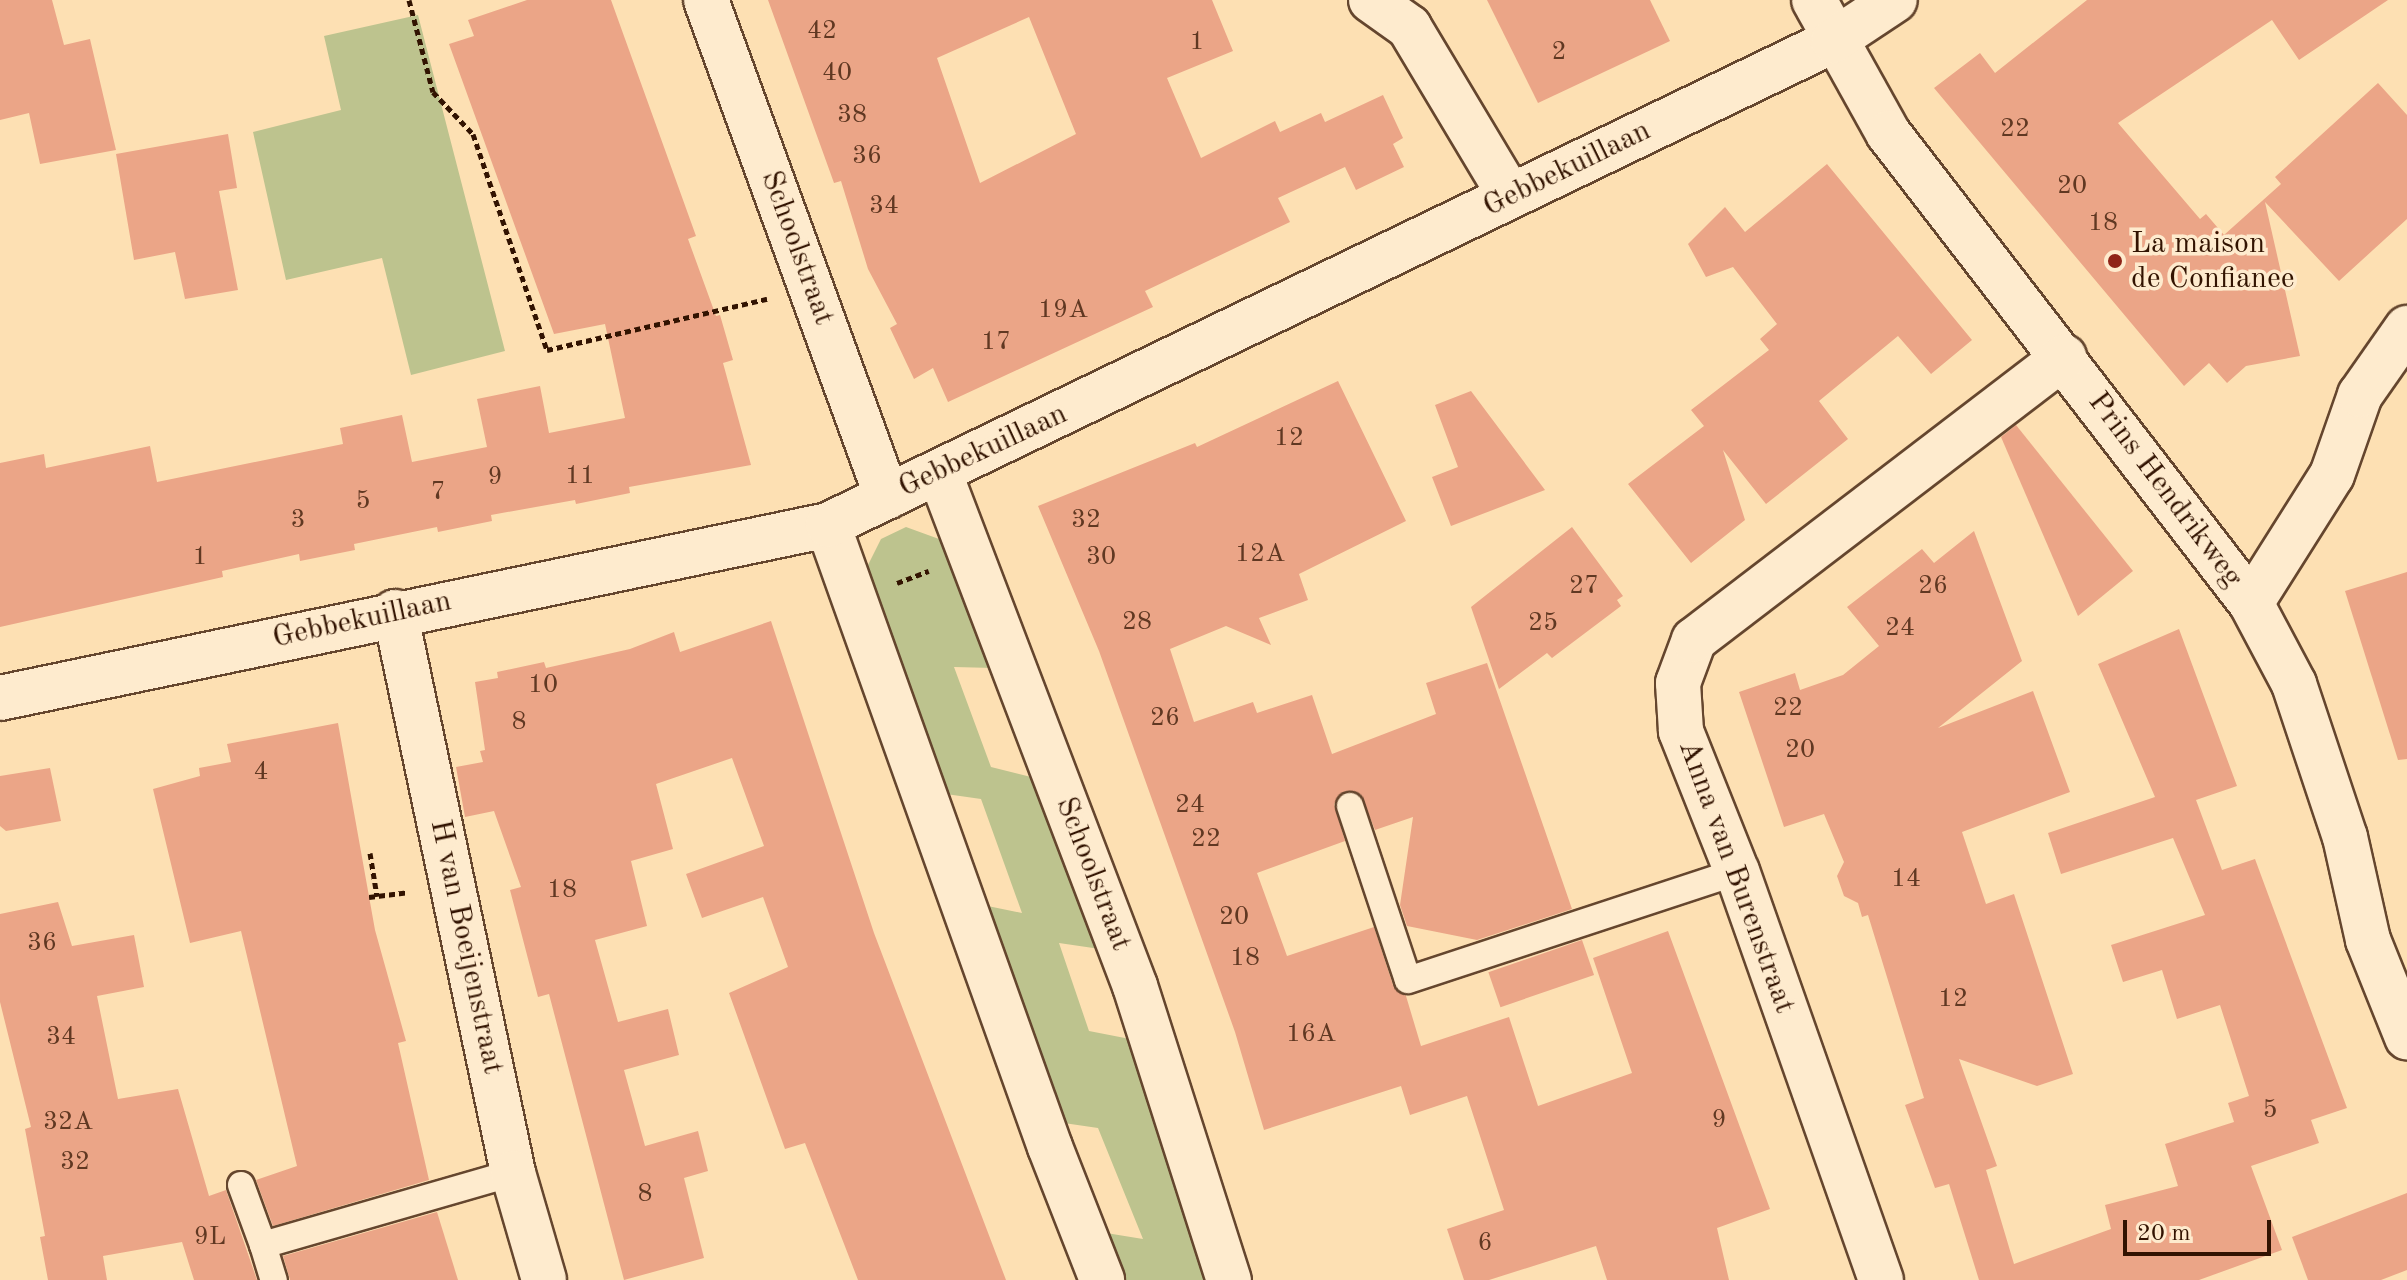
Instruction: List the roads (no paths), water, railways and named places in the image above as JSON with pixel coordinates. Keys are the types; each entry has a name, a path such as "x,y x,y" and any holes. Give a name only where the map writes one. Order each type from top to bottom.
{"street":[{"name":"Schoolstraat","path":"706,0 887,497"},
{"path":"1371,0 1409,27 1510,196"},
{"name":"Prins Hendrikweg","path":"1814,0 1833,41 1888,133 2251,603 2294,684 2345,837 2368,940 2407,1037"},
{"name":"Gebbekuillaan","path":"0,698 395,612 828,525 940,474 1833,41 1895,0"},
{"path":"2251,603 2332,475 2360,395 2407,328"},
{"name":"Anna van Burenstraat","path":"1881,1280 1737,872 1681,731 1678,683 1694,640 2064,357"},
{"name":"Schoolstraat","path":"940,474 1135,986 1229,1280"},
{"path":"828,525 1050,1147 1102,1280"},
{"name":"H van Boeijenstraat","path":"395,612 513,1173 544,1280"}],"lane":[{"path":"1350,806 1408,980 1737,872"},
{"path":"263,1245 513,1173"},
{"path":"241,1185 274,1280"}],"place":[{"name":"La maison de Confianee","path":"2115,261"}]}
